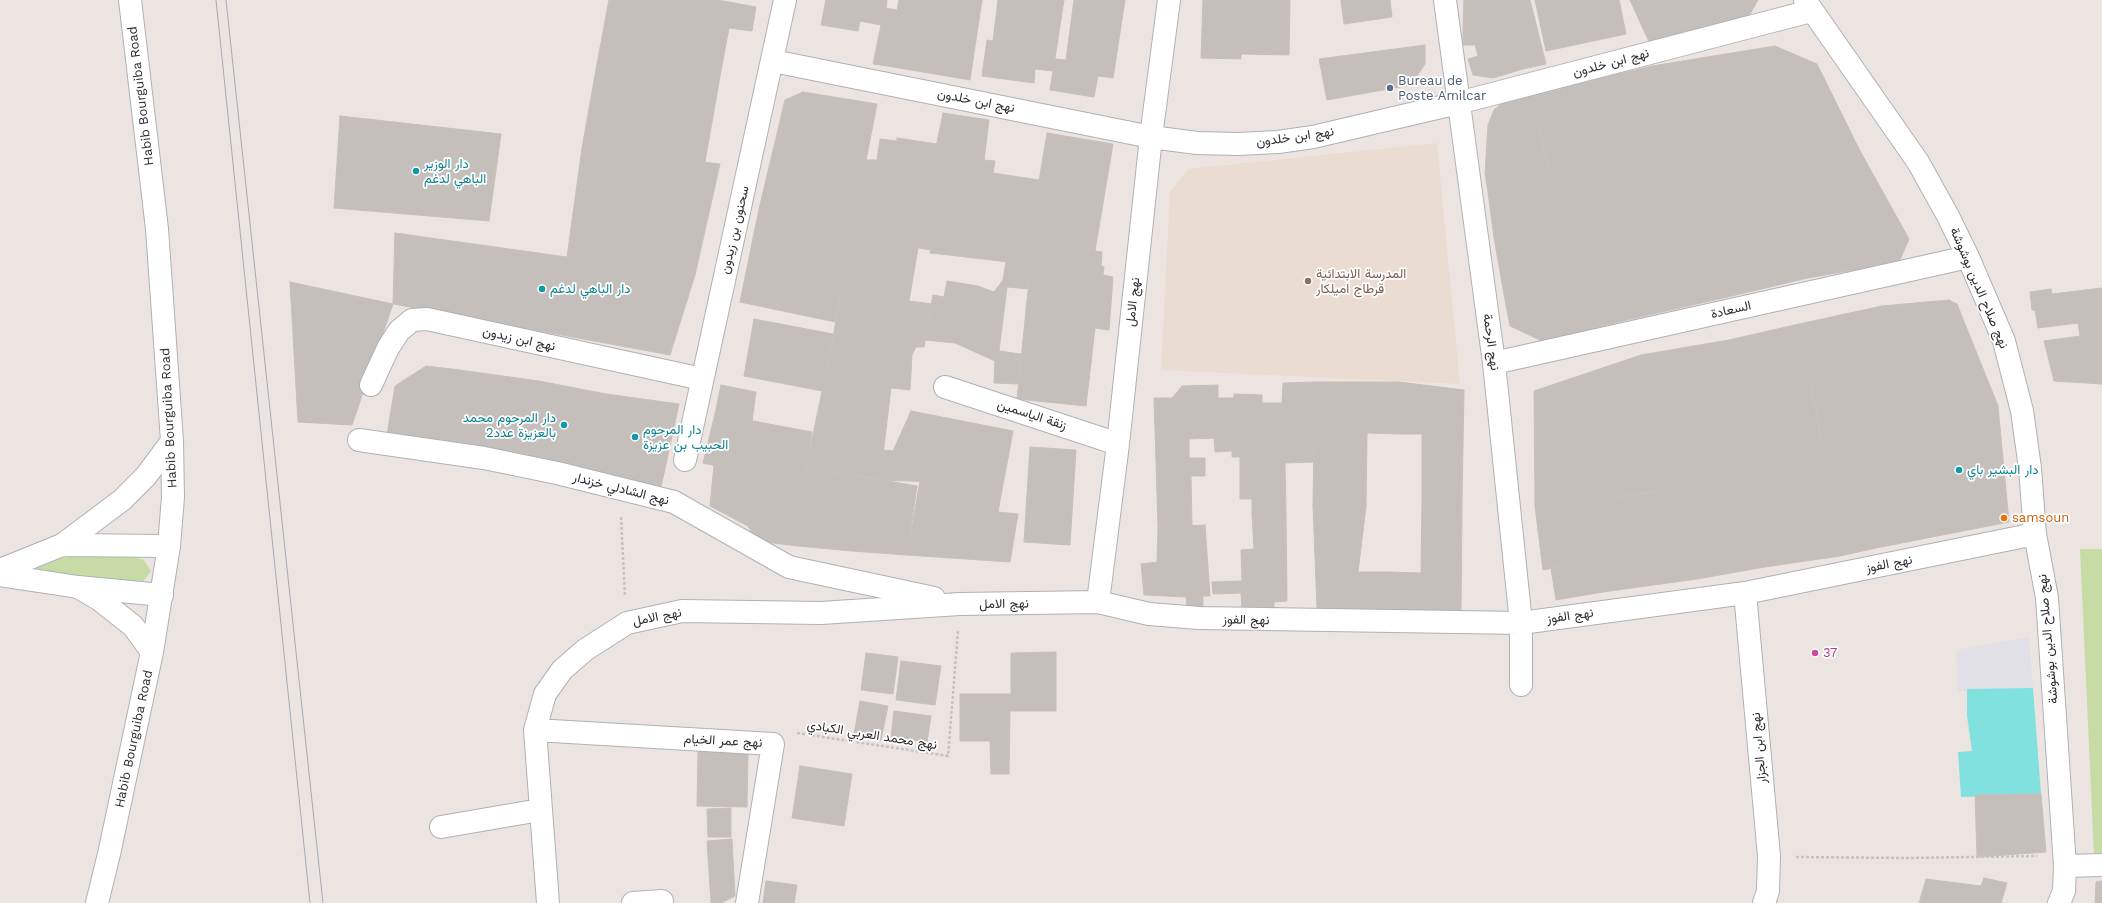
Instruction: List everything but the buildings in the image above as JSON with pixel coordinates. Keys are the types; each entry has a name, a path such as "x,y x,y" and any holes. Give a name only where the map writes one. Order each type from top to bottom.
{"street":[{"name":"Habib Bourguiba Road","path":"97,903 109,854 152,652 162,595 173,498 172,441 157,229 130,0"},
{"name":"سحنون بن زيدون","path":"685,460 773,61 785,0"},
{"name":"نهج الامل","path":"548,903 535,730 545,694 562,670 585,650 627,623 682,611 821,613 960,604 1098,602 1118,444 1151,136 1169,0"},
{"name":"نهج الرحمة","path":"1445,0 1494,363 1521,622 1521,685"},
{"name":"نهج ابن خلدون","path":"773,61 1151,136 1197,143 1238,144 1278,142 1313,137 1458,104 1808,5"},
{"name":"نهج صلاح الدين بوشوشة","path":"1808,5 1918,162 1948,216 2004,341 2022,411 2030,468 2035,534 2046,598 2065,866 2063,899"},
{"name":"السعادة","path":"1494,363 1968,258"},
{"name":"نهج ابن زيدون","path":"371,385 388,348 398,331 412,320 427,319 702,379"},
{"name":"زنقة الياسمين","path":"945,387 1118,444"},
{"name":"نهج الشادلي خزندار","path":"359,440 484,458 557,473 674,502 788,567 960,604"},
{"path":"0,570 62,545 122,500 146,476 172,441"},
{"name":"نهج الفوز","path":"1098,602 1149,614 1199,618 1521,622 1745,593 2035,534"},
{"path":"62,545 168,546"},
{"path":"0,574 78,587 162,595"},
{"path":"78,587 100,600 133,626 152,652"},
{"name":"نهج ابن الجزار","path":"1745,593 1769,856 1768,890 1764,903"},
{"name":"نهج عمر الخيام","path":"535,730 773,744 747,903"},
{"path":"441,827 540,810"},
{"path":"2065,866 2102,865"},
{"path":"633,903 662,901"}],"path":[{"path":"619,489 627,623"},
{"name":"نهج محمد العربي الكبادي","path":"773,744 775,730 948,756 960,604"},
{"path":"1769,856 1907,858 2040,856"}],"shaded area":[{"name":"المدرسة الابتدائية قرطاج اميلكار","path":"1437,143 1460,384 1161,370 1170,192 1188,169"},
{"path":"2029,637 2033,688 1958,691 1956,650"}],"green space":[{"path":"2080,549 2102,549 2102,854 2094,855"},
{"path":"103,552 143,559 151,571 142,583 20,570 56,559"}],"water":[{"path":"2033,688 2041,794 1961,797 1958,752 1972,751 1967,716 1967,689"}],"tram line":[{"path":"216,0 310,903"},
{"path":"226,0 323,903"}],"place":[{"name":"Bureau de Poste Amilcar","path":"1390,88"},
{"name":"دار الوزير الباهي لدغم","path":"416,171"},
{"name":"المدرسة الابتدائية قرطاج اميلكار","path":"1308,281"},
{"name":"دار الباهي لدغم","path":"542,289"},
{"name":"دار المرحوم محمد بالعزيزة عدد2","path":"564,425"},
{"name":"دار المرحوم الحبيب بن عزيزة","path":"635,437"},
{"name":"دار البشير باي","path":"1959,470"},
{"name":"samsoun","path":"2004,518"},
{"name":"37","path":"1815,653"}]}
